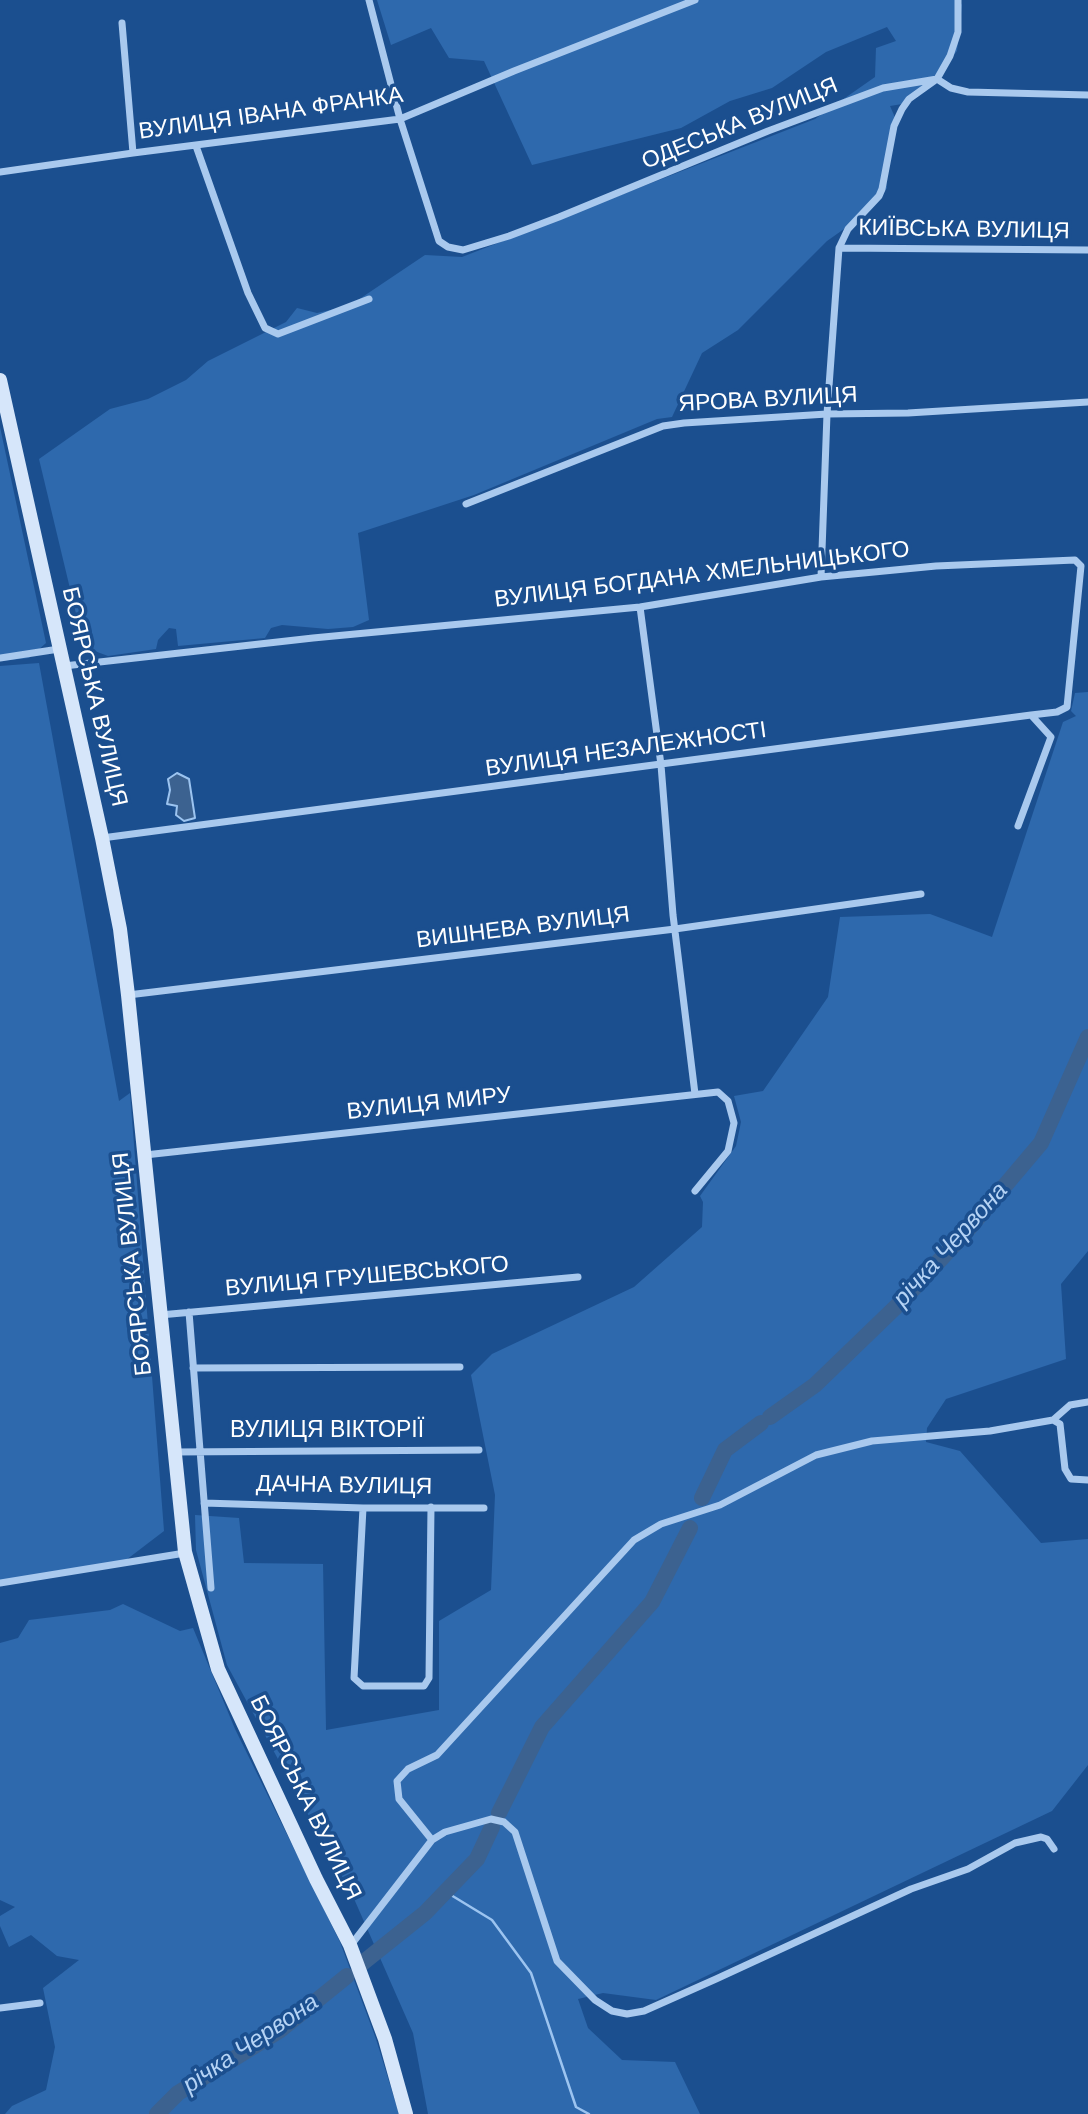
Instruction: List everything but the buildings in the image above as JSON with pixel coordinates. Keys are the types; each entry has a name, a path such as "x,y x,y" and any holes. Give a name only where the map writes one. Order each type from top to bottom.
{"street":[{"path":"369,0 400,119"},
{"name":"ВУЛИЦЯ ІВАНА ФРАНКА","path":"0,172 400,119 695,0"},
{"path":"821,577 827,414 839,248 848,229 882,190 894,126 902,109 909,99 937,79 950,56 958,32 958,0"},
{"path":"122,23 133,153"},
{"path":"937,79 951,88 968,92 1088,95"},
{"name":"ОДЕСЬКА ВУЛИЦЯ","path":"400,119 439,241 448,247 463,250 547,222 768,131 883,88 937,79"},
{"path":"196,146 248,293 265,328 278,334 369,299"},
{"name":"КИЇВСЬКА ВУЛИЦЯ","path":"839,248 1088,250"},
{"name":"БОЯРСЬКА ВУЛИЦЯ","path":"0,380 120,929 185,1552 218,1669 350,1945 386,2039 406,2114"},
{"name":"ЯРОВА ВУЛИЦЯ","path":"466,504 663,426 827,414 908,413 1088,402"},
{"name":"ВУЛИЦЯ БОГДАНА ХМЕЛЬНИЦЬКОГО","path":"64,666 313,638 640,607 821,577 936,566 1075,560 1081,566 1067,707 1057,712 1031,715"},
{"path":"640,607 661,765 675,929 695,1094"},
{"path":"0,659 59,649"},
{"path":"1018,826 1051,737 1031,715"},
{"name":"ВУЛИЦЯ НЕЗАЛЕЖНОСТІ","path":"102,838 1031,715"},
{"name":"ВИШНЕВА ВУЛИЦЯ","path":"128,995 675,929 921,894"},
{"name":"ВУЛИЦЯ МИРУ","path":"145,1155 718,1092 728,1101 734,1123 728,1152 695,1191"},
{"name":"ВУЛИЦЯ ГРУШЕВСЬКОГО","path":"160,1315 578,1277"},
{"path":"189,1312 211,1588"},
{"path":"193,1368 460,1367"},
{"path":"432,1840 399,1799 397,1781 408,1769 437,1755 634,1540 661,1524 719,1505 816,1455 872,1441 990,1431 1053,1420 1070,1405 1088,1402"},
{"path":"1053,1420 1060,1424 1065,1469 1071,1479 1088,1480"},
{"name":"ВУЛИЦЯ ВІКТОРІЇ","path":"175,1452 479,1450"},
{"name":"ДАЧНА ВУЛИЦЯ","path":"204,1503 484,1508"},
{"path":"363,1507 354,1678 363,1686 424,1686 429,1678 431,1507"},
{"path":"0,1584 185,1552"},
{"path":"350,1945 432,1840 445,1832 491,1819 504,1822 515,1832 557,1961 595,2000 612,2011 626,2014 645,2011 911,1889 968,1869 1015,1843 1041,1837 1047,1839 1054,1849"},
{"path":"0,2008 40,2003"}],"shaded area":[{"path":"377,0 959,0 962,5 957,51 940,72 902,104 890,106 897,122 886,177 887,188 871,210 827,241 738,330 702,353 672,417 657,419 474,495 358,533 369,620 353,627 328,629 282,625 271,628 265,638 178,646 176,629 169,628 158,640 156,649 108,656 84,647 39,459 110,409 148,399 186,380 208,361 286,322 297,308 317,313 349,306 425,255 462,257 815,119 875,77 876,48 896,41 887,27 826,52 772,88 730,101 681,128 532,165 484,61 449,58 431,28 391,45"},
{"path":"0,427 46,643 29,658 0,661"},
{"path":"39,663 119,1101 130,1093 164,1531 126,1560 0,1585 0,666"},
{"path":"1088,692 1088,1251 1061,1284 1066,1359 946,1399 927,1428 926,1442 960,1451 1041,1543 1088,1539 1088,1765 1052,1811 656,2000 603,1993 578,1999 588,2028 622,2060 675,2062 700,2114 428,2114 413,2033 355,1901 227,1665 196,1550 195,1515 239,1518 244,1563 323,1564 326,1730 439,1710 439,1621 491,1590 495,1495 471,1375 492,1354 634,1287 702,1227 703,1202 700,1196 736,1146 741,1122 734,1096 763,1091 828,997 840,917 930,914 992,937 1063,722 1076,716 1071,711 1075,693"},
{"path":"177,773 189,779 195,818 184,821 176,815 177,806 167,804 170,790 168,779"},
{"path":"123,1604 180,1631 193,1628 235,1729 340,1942 376,2039 399,2114 5,2114 12,2106 46,2090 55,2047 43,1988 79,1960 57,1956 31,1935 9,1947 0,1926 0,1916 15,1907 0,1900 0,1643 18,1638 29,1620 110,1610"}],"waterway":[{"name":"річка Червона","path":"770,1417 815,1385 901,1302 964,1234 1041,1143 1088,1037"},
{"path":"702,1498 725,1450 761,1423"},
{"name":"річка Червона","path":"499,1813 542,1727 652,1602 690,1528"},
{"path":"360,1965 425,1913 477,1859 492,1827"},
{"path":"446,1892 492,1920 531,1973 576,2107 589,2114"},
{"name":"річка Червона","path":"157,2114 178,2093 279,2031 347,1976"}]}
